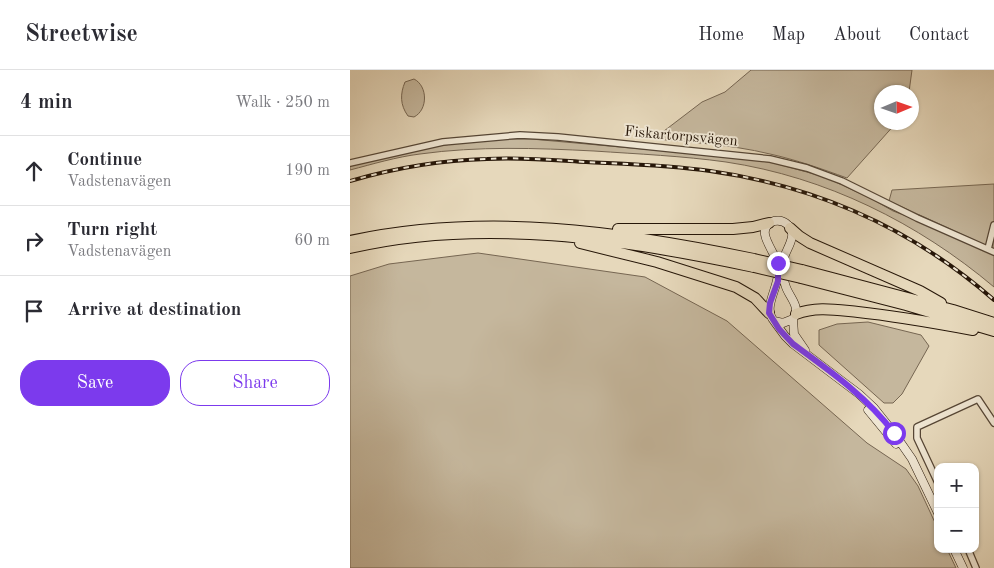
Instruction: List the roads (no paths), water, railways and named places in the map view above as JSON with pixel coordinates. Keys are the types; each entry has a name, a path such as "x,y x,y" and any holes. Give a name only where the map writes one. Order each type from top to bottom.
{"highway":[{"path":"350,240 442,228 511,226 570,229 733,229 769,223"},
{"path":"790,228 810,243 920,291 953,310"},
{"path":"570,229 654,239 953,310 994,323"},
{"path":"350,248 389,241 511,233 550,235 653,247 754,263"},
{"path":"550,235 657,262 729,285 749,294 772,317"},
{"path":"802,274 994,332"},
{"path":"795,317 813,309 845,311 994,332"}],"main road":[{"path":"809,356 794,334 796,307 786,286 783,273 784,260 792,238 790,228 784,222 769,223 764,235 776,257 779,272 778,281 770,303 772,317 785,336 809,356 843,383 859,394 888,425 912,459 936,508"},
{"path":"772,317 783,323 795,317"},
{"path":"956,553 963,568"}],"street":[{"name":"Fiskartorpsvägen","path":"350,163 443,142 520,135 770,159 807,168 842,181 917,218 991,250"},
{"path":"991,250 994,225"},
{"path":"934,474 917,438 917,427 978,399 994,424"},
{"path":"970,553 976,568"}],"railway":[{"path":"350,181 384,172 435,163 512,158 664,166 749,178 788,188 861,214 930,252 994,300"}]}
